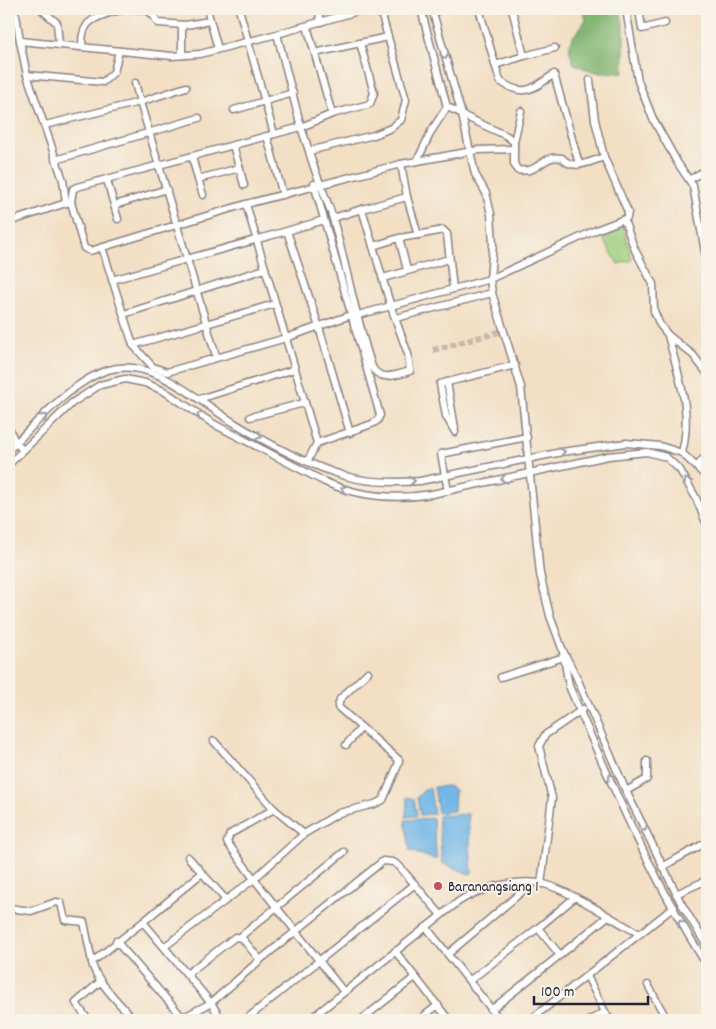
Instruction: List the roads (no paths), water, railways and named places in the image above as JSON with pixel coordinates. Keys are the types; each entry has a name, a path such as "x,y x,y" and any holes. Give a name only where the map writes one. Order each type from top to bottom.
{"street":[{"path":"9,9 16,15 27,75 84,248 90,251 246,204 322,186 401,164 514,145"},
{"path":"41,9 57,23 58,44"},
{"path":"82,47 82,33 88,24 108,13 126,9 145,10 153,14 158,23 182,25 210,21"},
{"path":"207,9 218,49"},
{"path":"239,9 265,100 283,195"},
{"path":"318,9 321,22"},
{"path":"20,41 182,55 249,42 365,9"},
{"path":"309,151 374,135 392,128 401,120 406,100 380,9"},
{"path":"417,161 432,130 447,107 421,9"},
{"path":"432,9 462,114 475,174 486,193 491,214 493,244 490,279 492,293 521,387 527,437 527,461 544,596 564,655 626,791 676,894 707,946"},
{"path":"479,9 500,81 519,91 536,88 554,74 579,164"},
{"path":"512,9 524,56"},
{"path":"626,9 638,81 644,100 670,151 694,186 700,211 707,263"},
{"path":"638,9 642,29 665,23"},
{"path":"182,25 182,55"},
{"path":"307,26 332,114"},
{"path":"9,34 18,33"},
{"path":"277,34 316,178 322,186 333,218 354,315 380,416 376,422 350,433 317,443 308,460"},
{"path":"315,53 388,37"},
{"path":"69,202 72,189 301,127 332,114 370,104 373,101 374,92 360,43"},
{"path":"495,65 555,48"},
{"path":"27,75 103,82 114,72 120,51"},
{"path":"102,247 133,345 153,367 168,372 216,356 286,338 354,315 392,307 453,288 490,279 628,217 628,212 604,157 595,120 590,80"},
{"path":"135,83 216,356"},
{"path":"45,125 140,102 186,86"},
{"path":"234,110 292,93"},
{"path":"447,107 507,136 514,145"},
{"path":"521,111 514,145 514,163 517,170 533,171 550,158 562,158 571,166 604,157"},
{"path":"55,160 199,118"},
{"path":"234,145 244,185"},
{"path":"192,156 203,194"},
{"path":"401,164 407,197 418,235"},
{"path":"198,179 240,168"},
{"path":"689,180 707,169"},
{"path":"316,178 314,187 372,366 378,375 384,376 410,371 408,354 362,209"},
{"path":"106,180 118,219"},
{"path":"115,205 167,189"},
{"path":"333,218 407,197"},
{"path":"9,222 69,202"},
{"path":"246,204 317,443"},
{"path":"112,280 324,220"},
{"path":"624,220 635,250 652,284 656,318 668,335 693,354 707,373"},
{"path":"287,231 319,327 350,433"},
{"path":"373,246 398,238 446,231 453,288"},
{"path":"398,238 407,270"},
{"path":"383,278 449,259"},
{"path":"124,314 265,269"},
{"path":"462,287 475,296"},
{"path":"396,318 492,293"},
{"path":"133,345 276,304"},
{"path":"668,335 686,406 687,431 682,453"},
{"path":"447,382 455,432 446,416 440,384 447,382 515,365"},
{"path":"9,450 82,383 98,374 117,367 143,369 199,399 235,424 328,470 361,480 447,483 529,472 630,453 655,453 674,462 680,470 696,498 707,525"},
{"path":"199,399 295,369"},
{"path":"9,464 72,403 100,385 125,379 145,383 164,391 212,423 343,490 399,497 527,461 626,444 660,446 682,453 707,477"},
{"path":"250,417 304,403"},
{"path":"9,429 16,444 23,450"},
{"path":"447,483 441,454 527,437"},
{"path":"697,466 707,455"},
{"path":"501,677 564,655"},
{"path":"564,655 566,678 603,761 672,908 707,964"},
{"path":"164,947 254,879 304,834 331,816 375,804 386,795 399,761 394,754 341,712 338,704 346,693 368,672"},
{"path":"541,884 552,798 539,746 545,735 588,705"},
{"path":"346,745 361,728"},
{"path":"214,741 274,809 304,834"},
{"path":"603,761 611,758"},
{"path":"626,791 647,779 646,760"},
{"path":"274,809 233,832 227,838 231,849 344,992"},
{"path":"662,867 707,842"},
{"path":"187,974 229,940 240,937 344,852"},
{"path":"188,857 226,900"},
{"path":"116,941 181,1019 212,1002 260,960 384,861 396,863 441,915"},
{"path":"92,962 202,873"},
{"path":"676,894 707,880"},
{"path":"244,1020 416,884"},
{"path":"448,954 531,884"},
{"path":"309,1020 441,915 478,890 541,884 574,898 640,934"},
{"path":"469,981 574,898"},
{"path":"9,908 31,911 56,902 61,903 65,920 84,922 93,968 134,1020"},
{"path":"530,1020 672,908 681,903"},
{"path":"491,1010 607,917"},
{"path":"143,922 212,1002 222,1020"},
{"path":"426,927 500,1020"},
{"path":"538,928 560,955"},
{"path":"240,937 260,960"},
{"path":"395,951 449,1020"},
{"path":"587,976 610,1020"},
{"path":"361,1020 415,977"},
{"path":"88,1020 76,1003 102,981"},
{"path":"648,985 667,1020"},
{"path":"419,1020 438,1005"},
{"path":"590,1020 605,1012"}],"water":[{"path":"449,786 455,790 454,811 438,813 434,787"},
{"path":"430,788 434,814 420,815 417,797 424,790"},
{"path":"407,797 414,799 417,816 406,817"},
{"path":"468,814 472,873 469,874 442,863 438,816"},
{"path":"433,818 437,860 410,851 405,820"}],"tunnel":[{"path":"433,350 503,331"}],"place":[{"name":"Baranangsiang 1","path":"438,886"}]}
